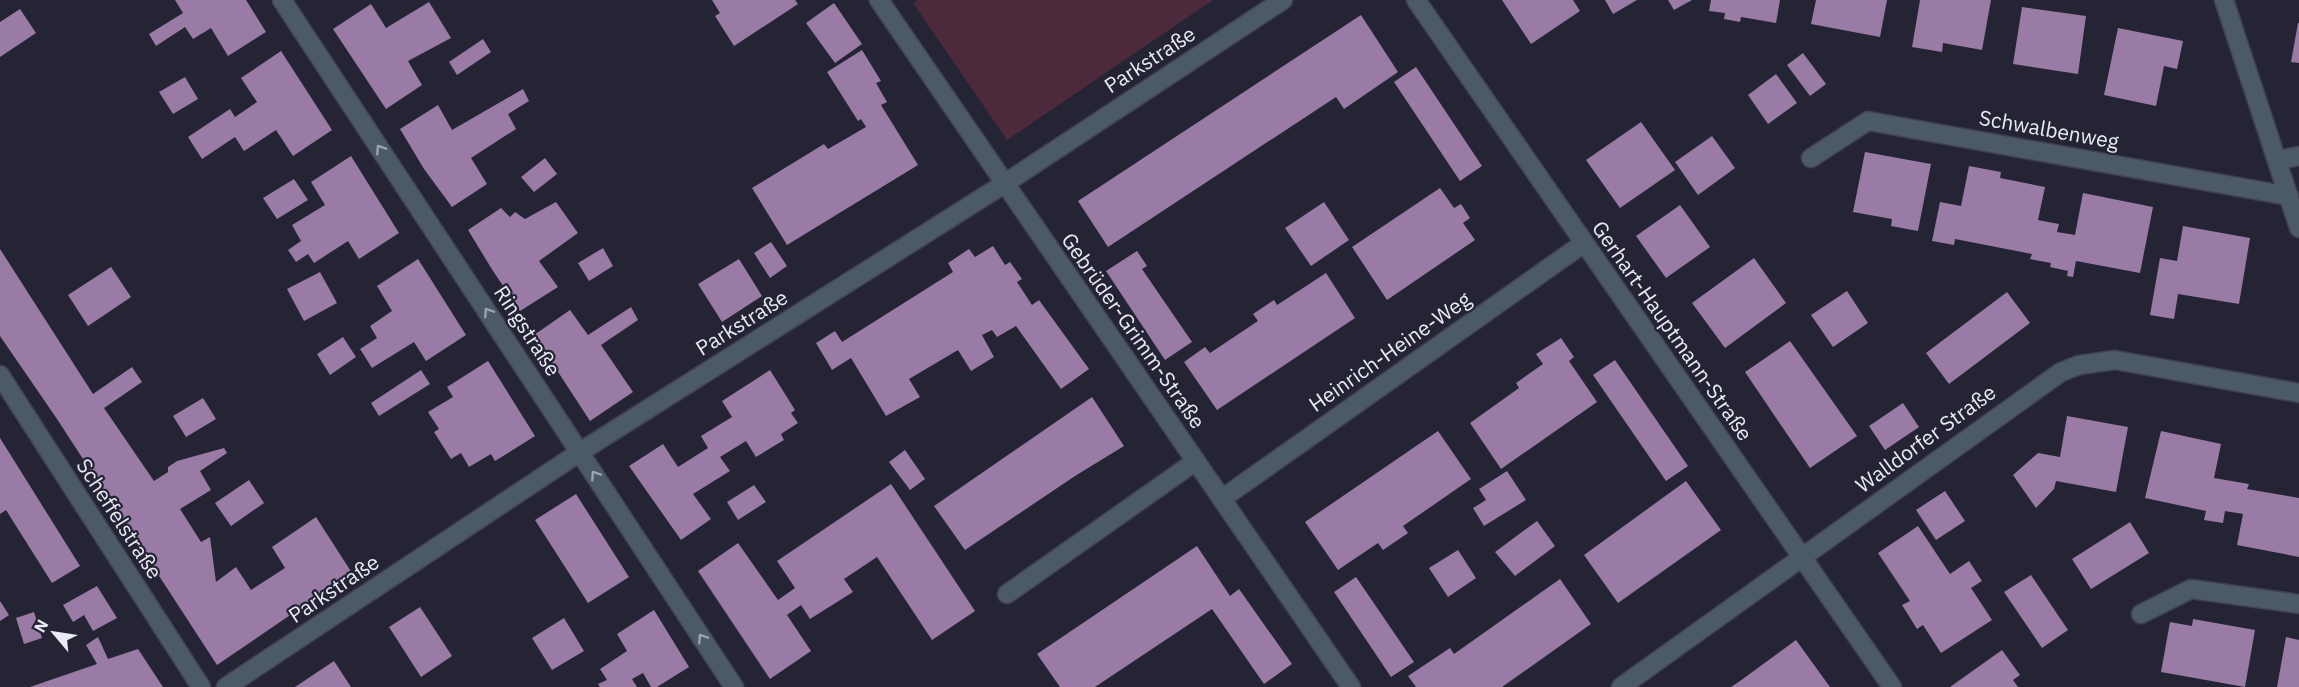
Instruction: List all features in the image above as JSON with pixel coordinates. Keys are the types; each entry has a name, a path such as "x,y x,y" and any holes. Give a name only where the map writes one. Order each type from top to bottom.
{"street":[{"name":"Ringstraße","path":"282,0 734,687"},
{"name":"Gebrüder-Grimm-Straße","path":"879,0 1351,687"},
{"name":"Parkstraße","path":"226,687 580,452 1004,184 1283,0"},
{"name":"Gerhart-Hauptmann-Straße","path":"1416,0 1892,687"},
{"path":"2224,0 2299,228"},
{"name":"Schwalbenweg","path":"1811,158 1868,121 2289,196"},
{"path":"2278,160 2299,156"},
{"name":"Heinrich-Heine-Weg","path":"1223,498 1584,243"},
{"name":"Walldorfer Straße","path":"1621,687 2038,386 2061,372 2079,365 2115,360 2299,393"},
{"name":"Scheffelstraße","path":"0,375 201,687"},
{"path":"1008,594 1196,461"},
{"path":"2141,614 2192,589 2299,604"}],"shaded area":[{"path":"918,0 1213,0 1007,140 913,3"}],"building":[{"path":"175,0 246,0 266,32 228,56 211,28 193,39 185,27 156,46 149,34 183,13"},
{"path":"712,0 795,0 798,4 734,46 715,16 720,13"},
{"path":"1502,0 1573,0 1580,11 1531,44"},
{"path":"1605,0 1637,0 1613,14"},
{"path":"1668,0 1692,0 1674,10"},
{"path":"1711,0 1780,0 1776,23 1741,17 1740,22 1724,19 1725,13 1709,11"},
{"path":"1816,0 1887,0 1880,37 1811,24"},
{"path":"1920,0 1991,0 1982,50 1943,43 1942,52 1912,47"},
{"path":"429,2 451,38 408,61 422,85 386,109 333,29 371,4 386,28"},
{"path":"834,3 862,44 835,63 806,23"},
{"path":"2022,7 2086,16 2078,74 2013,64"},
{"path":"20,9 36,33 0,57 0,22"},
{"path":"1361,15 1398,72 1344,109 1336,97 1108,247 1078,201"},
{"path":"2299,23 2299,63 2291,62"},
{"path":"2118,28 2183,41 2177,69 2164,66 2156,106 2104,95"},
{"path":"483,39 491,52 457,75 449,62"},
{"path":"862,50 881,81 876,83 887,102 881,105 918,165 787,245 752,188 824,144 828,149 866,127 861,119 858,121 827,72"},
{"path":"281,51 332,130 293,156 276,130 244,151 235,137 202,159 188,137 230,109 235,117 257,102 241,78"},
{"path":"1803,53 1826,84 1810,96 1787,65"},
{"path":"1416,67 1482,166 1460,181 1394,82"},
{"path":"1776,74 1797,103 1768,124 1748,95"},
{"path":"185,77 198,99 173,114 159,92"},
{"path":"523,89 529,101 508,114 516,129 471,158 487,184 452,207 424,169 400,129 438,105 452,130"},
{"path":"1641,122 1675,170 1620,208 1586,160"},
{"path":"1712,136 1735,168 1698,195 1675,162"},
{"path":"1865,152 1931,164 1918,231 1891,226 1892,219 1853,212"},
{"path":"351,156 399,233 359,259 348,241 314,263 308,254 296,262 288,250 301,241 292,225 325,205 311,182"},
{"path":"545,158 557,174 534,192 521,177"},
{"path":"1969,166 2001,172 2000,178 2045,187 2038,220 2059,224 2057,232 2075,235 2083,193 2153,207 2140,273 2076,261 2073,277 2067,276 2068,271 2050,267 2051,263 2030,259 2032,254 1955,239 1954,245 1932,241 1940,202 1961,206"},
{"path":"294,179 308,200 277,219 263,198"},
{"path":"1440,188 1454,208 1461,204 1470,218 1463,223 1475,240 1387,300 1352,247"},
{"path":"556,202 578,233 539,261 558,287 520,311 468,230 501,208 510,217 515,212 525,219"},
{"path":"1324,202 1349,240 1311,266 1285,228"},
{"path":"1680,205 1710,247 1666,278 1636,236"},
{"path":"2183,226 2250,238 2239,304 2178,294 2174,319 2150,315 2160,258 2177,261"},
{"path":"771,242 787,266 770,278 754,253"},
{"path":"993,246 1005,265 1010,262 1022,279 1017,282 1032,305 1039,300 1089,369 1061,389 1016,326 997,337 992,330 982,335 994,357 971,371 958,350 909,379 920,397 886,416 851,358 832,370 816,343 835,331 842,342 953,272 948,263 969,249 975,257"},
{"path":"603,248 613,266 589,281 578,263"},
{"path":"0,249 93,394 132,367 142,382 104,408 154,481 168,472 168,467 177,461 224,448 227,453 200,471 211,490 180,509 201,542 210,537 216,582 236,567 251,590 285,568 272,547 316,517 352,573 217,665 57,419 0,336"},
{"path":"1137,251 1147,266 1142,269 1192,342 1165,360 1106,271"},
{"path":"1754,258 1786,303 1725,348 1692,303"},
{"path":"418,259 466,335 426,361 414,342 372,368 360,349 377,338 370,326 392,311 377,286"},
{"path":"739,259 762,296 722,322 698,284"},
{"path":"111,267 131,297 88,326 68,295"},
{"path":"320,272 337,303 304,321 287,289"},
{"path":"1326,273 1355,318 1217,410 1184,362 1205,347 1210,353 1258,321 1253,314 1274,300 1277,305"},
{"path":"1847,291 1868,323 1833,347 1811,315"},
{"path":"2007,292 2030,323 1949,384 1926,353"},
{"path":"631,307 638,320 601,345 633,392 590,421 534,335 570,310 588,335"},
{"path":"343,337 356,357 330,375 317,354"},
{"path":"1561,338 1574,357 1569,361 1597,402 1501,469 1470,423 1519,388 1516,383 1543,364 1536,354"},
{"path":"1790,341 1857,436 1810,468 1745,372"},
{"path":"1615,360 1688,466 1666,481 1593,375"},
{"path":"488,361 535,436 495,461 491,454 469,467 461,453 451,459 434,432 439,429 428,412 453,397 447,387"},
{"path":"421,370 430,384 379,416 371,403"},
{"path":"770,370 795,410 791,413 798,423 781,434 784,440 756,457 746,441 720,457 730,471 693,494 711,519 681,540 629,466 663,444 678,467 708,448 701,436 732,417 722,401"},
{"path":"1092,397 1124,446 965,550 934,506"},
{"path":"203,398 216,419 186,437 173,416"},
{"path":"1903,403 1919,427 1885,450 1869,426"},
{"path":"2067,416 2128,427 2116,492 2056,481 2054,489 2036,508 2013,475 2038,453 2060,457"},
{"path":"1438,431 1471,479 1403,526 1408,533 1383,550 1378,543 1338,570 1305,522"},
{"path":"2161,431 2221,444 2214,478 2249,484 2247,489 2299,498 2299,557 2237,545 2243,514 2225,511 2223,523 2204,520 2206,511 2145,498"},
{"path":"0,438 80,566 52,583 6,510 0,514"},
{"path":"905,450 925,479 910,490 889,462"},
{"path":"1507,471 1526,500 1484,526 1473,508 1486,500 1479,489"},
{"path":"249,480 264,503 231,526 215,503"},
{"path":"1686,481 1721,530 1618,603 1584,555"},
{"path":"891,484 975,611 932,640 877,557 844,579 853,592 810,619 801,605 787,615 811,651 770,679 698,571 738,543 778,600 795,588 777,561"},
{"path":"754,485 766,502 738,520 727,502"},
{"path":"1945,491 1965,521 1936,540 1916,510"},
{"path":"576,494 629,577 588,603 535,520"},
{"path":"1537,521 1555,546 1515,576 1495,552"},
{"path":"2130,522 2149,553 2091,589 2072,559"},
{"path":"1918,526 1950,574 1969,561 1982,581 1971,588 1992,620 1941,653 1923,625 1917,629 1902,605 1910,601 1878,553"},
{"path":"1197,546 1230,596 1239,589 1292,664 1264,684 1212,609 1095,687 1060,687 1037,654"},
{"path":"1458,550 1476,578 1448,597 1429,568"},
{"path":"2031,575 2068,630 2042,648 2004,592"},
{"path":"1356,577 1414,662 1391,677 1334,592"},
{"path":"1560,579 1591,624 1502,687 1416,687 1408,676 1450,648 1454,654"},
{"path":"97,586 117,618 93,631 84,615 73,622 63,605"},
{"path":"0,601 9,615 0,621"},
{"path":"420,607 452,656 421,677 389,627"},
{"path":"654,610 689,667 657,687 651,687 643,673 632,679 637,687 600,687 598,684 607,680 600,669 627,651 617,634"},
{"path":"34,612 42,638 24,644 16,618"},
{"path":"564,618 584,651 552,670 532,638"},
{"path":"2193,619 2255,630 2245,687 2161,672 2170,622 2192,626"},
{"path":"98,637 108,659 138,649 163,687 30,687 97,664 86,645"},
{"path":"2286,637 2299,640 2299,687 2277,687"},
{"path":"1796,640 1830,687 1731,687 1740,681"},
{"path":"2002,650 2020,675 2013,680 2018,687 1950,687"},
{"path":"334,661 351,687 295,687"}]}
